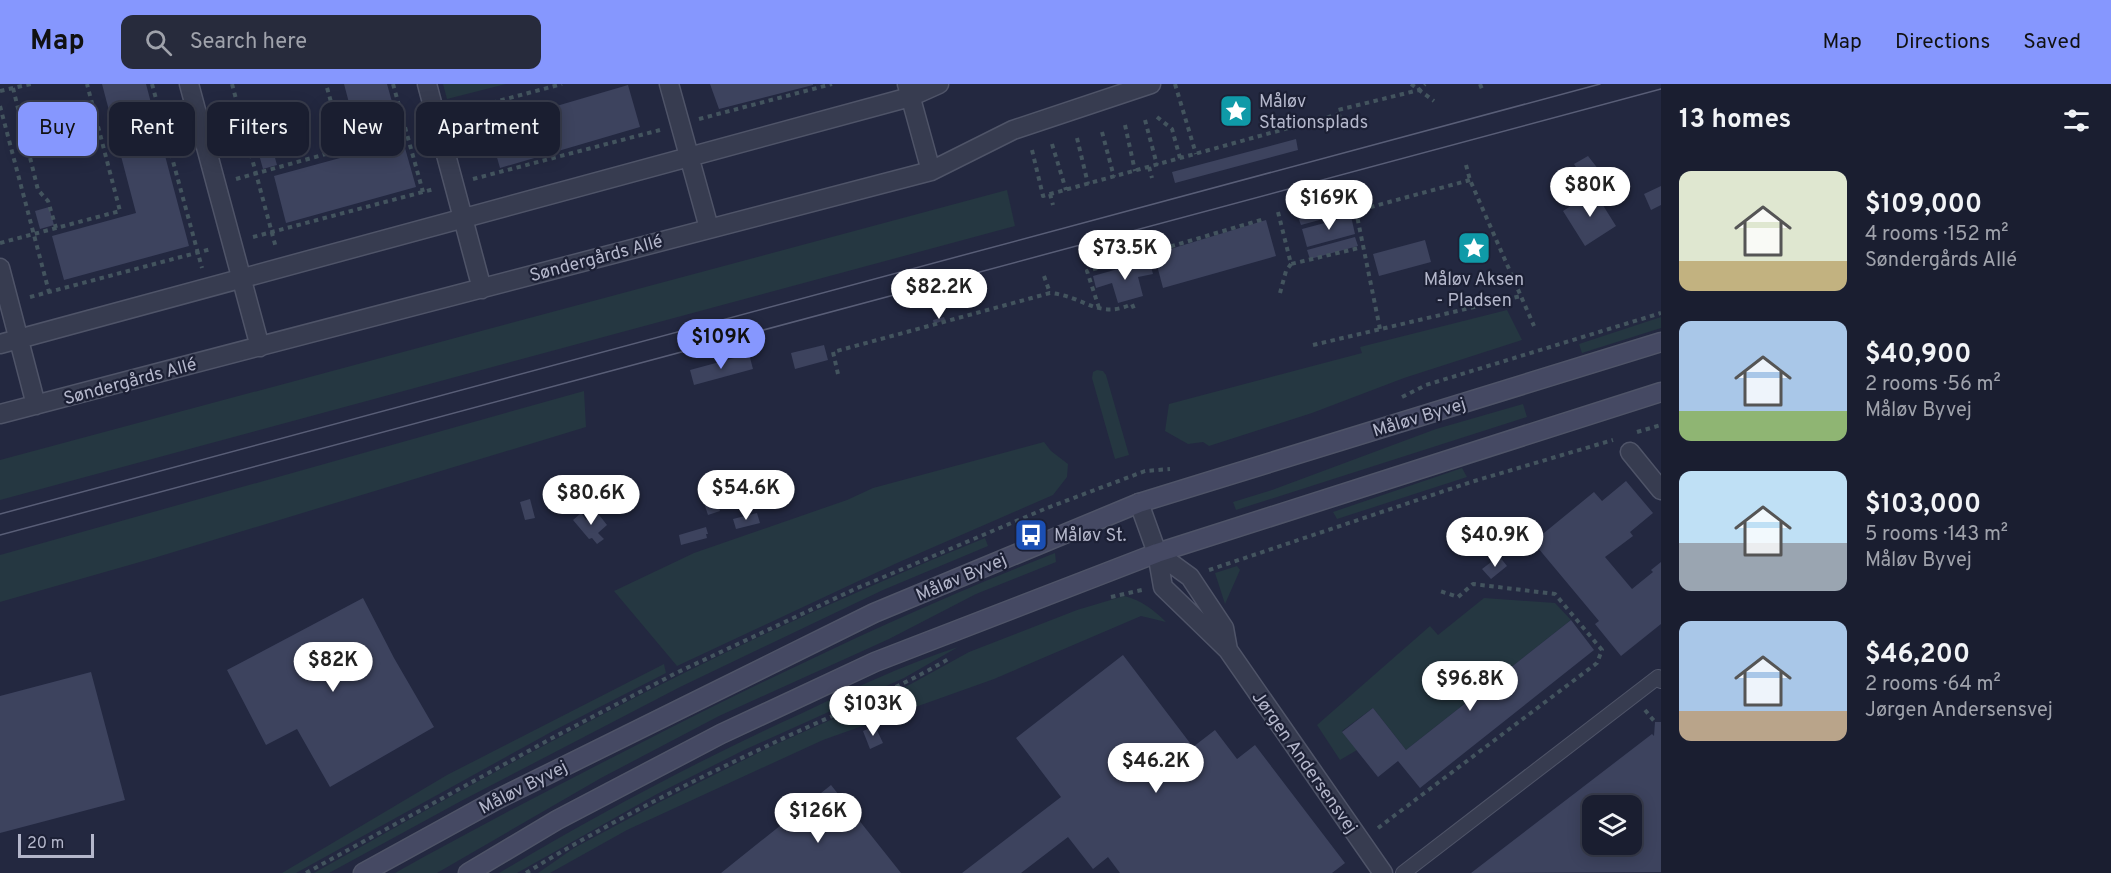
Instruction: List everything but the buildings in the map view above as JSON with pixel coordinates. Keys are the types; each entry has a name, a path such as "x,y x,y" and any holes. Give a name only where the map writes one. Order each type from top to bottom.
{"main road":[{"name":"Måløv Byvej","path":"363,873 494,801 874,613 1139,503 1661,342"},
{"path":"468,873 557,820 721,734 886,658 1157,553 1661,392"}],"street":[{"path":"189,84 260,346"},
{"path":"427,84 432,102"},
{"path":"669,84 709,228"},
{"path":"0,344 689,157 909,90 939,84"},
{"name":"Søndergårds Allé","path":"0,414 932,171 1013,130 1151,84"},
{"path":"909,90 932,171"},
{"path":"446,156 482,288"},
{"path":"0,268 36,405"},
{"path":"1628,444 1661,490"},
{"path":"1139,503 1157,553 1163,587"},
{"name":"Jørgen Andersensvej","path":"1157,553 1190,577 1224,628 1228,650"},
{"name":"Jørgen Andersensvej","path":"1163,587 1228,650 1383,873"}],"lane":[{"path":"1402,873 1658,677 1661,681"}],"path":[{"path":"0,91 31,84"},
{"path":"0,243 120,212 87,84"},
{"path":"152,84 208,289"},
{"path":"232,84 281,269"},
{"path":"256,173 344,149 326,84"},
{"path":"393,84 423,192"},
{"path":"495,102 562,84"},
{"path":"9,303 832,84"},
{"path":"1175,84 1196,154"},
{"path":"1411,84 1434,101"},
{"path":"1342,127 1338,110 1419,90 1425,84"},
{"path":"13,88 38,190 48,201 56,228"},
{"path":"0,106 49,292"},
{"path":"1032,150 1042,196 1340,114"},
{"path":"1157,117 1172,129 1180,158"},
{"path":"1145,120 1157,165"},
{"path":"1125,125 1135,171"},
{"path":"1102,132 1114,177"},
{"path":"1077,138 1089,184"},
{"path":"1052,144 1065,190"},
{"path":"1466,165 1470,180 1534,326"},
{"path":"1149,167 1152,178"},
{"path":"1380,329 1356,211 1470,180"},
{"path":"1050,194 1053,205"},
{"path":"1278,212 1291,264"},
{"path":"1087,271 1182,241 1264,219"},
{"path":"1280,293 1286,271 1291,264 1364,248"},
{"path":"1086,265 1099,308"},
{"path":"1044,276 1050,293"},
{"path":"838,374 833,352 1050,293 1061,294 1113,311 1132,304 1134,309"},
{"path":"1314,345 1521,296"},
{"path":"1628,444 1661,425"},
{"path":"1190,577 1471,482 1616,439"},
{"path":"1360,841 1597,663 1602,650 1555,594 1473,584 1458,597 1440,591"},
{"path":"1108,597 1163,587"},
{"path":"526,873 575,843 662,797 769,744 920,676 954,656"}],"shaded area":[{"path":"443,84 506,84 447,99"},
{"path":"1007,190 1015,226 0,500 0,460"},
{"path":"1507,310 1522,340 1404,378 1312,413 1209,446 1203,442 1188,444 1165,431 1169,404 1362,353 1360,347"},
{"path":"1661,317 1661,328 1582,353 1579,344"},
{"path":"1103,371 1106,375 1129,455 1115,459 1092,378 1093,372"},
{"path":"584,391 586,427 154,558 0,602 0,555"},
{"path":"1523,404 1527,417 1236,510 1233,502 1272,490 1436,429"},
{"path":"1044,442 1051,451 1068,464 1067,477 1053,495 897,563 677,666 614,591 694,553 847,500 873,488"},
{"path":"1462,468 1467,477 1337,519 1333,512"},
{"path":"985,538 988,546 883,590 680,687 461,801 329,873 314,873 543,746 682,674 832,603"},
{"path":"1055,553 1056,562 976,594 889,639 719,716 601,778 437,873 395,873 570,779 786,671 893,621"},
{"path":"1237,566 1240,570 1225,604 1215,573"},
{"path":"1124,596 1147,606 1166,622 1141,616 994,679 823,740 627,830 550,873 538,873 574,848 658,803 772,746 911,684 969,652 1077,610"},
{"path":"1484,598 1555,603 1571,620 1406,750 1373,708 1342,731 1357,750 1340,760 1317,725 1430,626 1438,635"},
{"path":"958,647 904,678 744,750 657,794 517,873 499,873 572,830 721,751 877,678"},
{"path":"664,664 666,673 553,731 296,873 282,873 447,775"}],"tram line":[{"path":"0,514 1600,84"},
{"path":"0,535 1661,89"}],"place":[{"name":"Måløv Stationsplads","path":"1236,111"},
{"name":"Måløv Aksen - Pladsen","path":"1474,248"},
{"name":"Måløv St.","path":"1031,535"}]}
